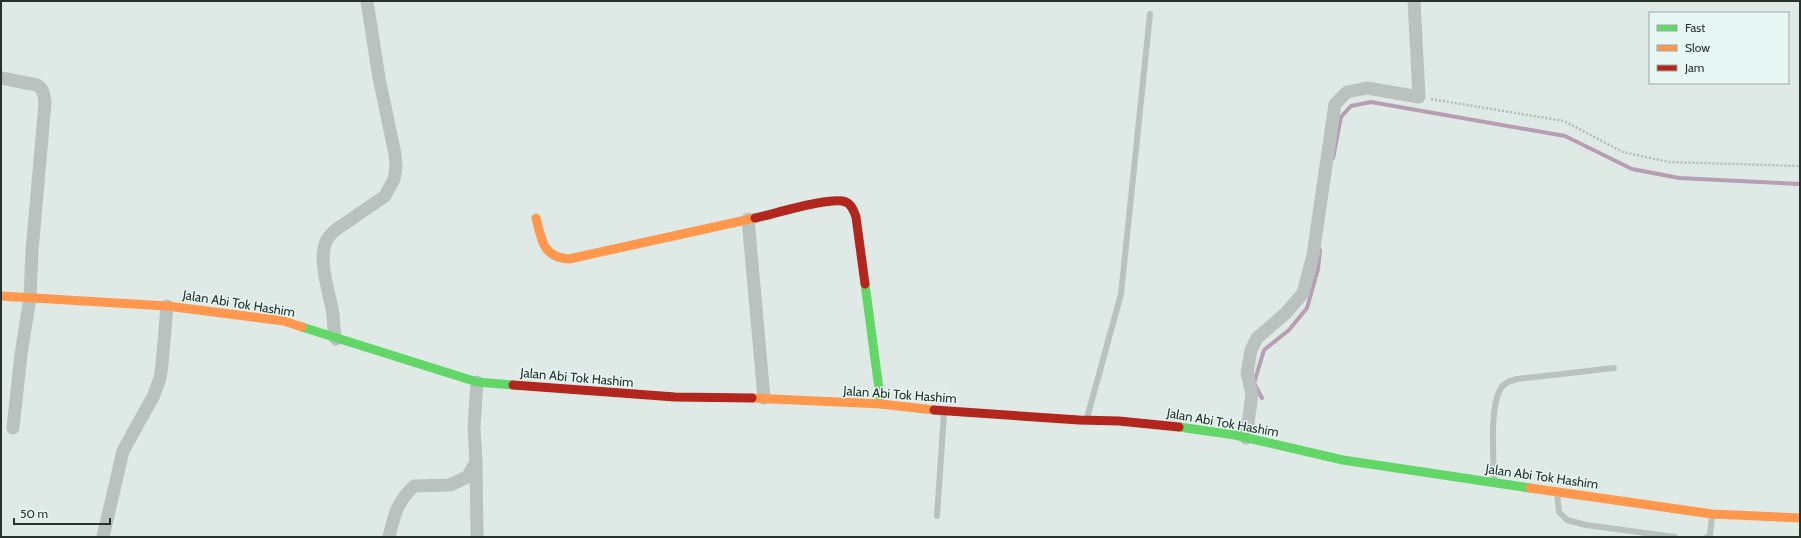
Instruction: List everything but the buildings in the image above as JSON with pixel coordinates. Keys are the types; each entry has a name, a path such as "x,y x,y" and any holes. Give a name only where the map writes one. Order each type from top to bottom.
{"main road":[{"path":"536,218 545,247 552,256 560,259 569,259 831,201 846,201 851,204 856,217 881,404"},
{"name":"Jalan Abi Tok Hashim","path":"1,296 167,306 284,321 336,339 477,382 675,397 764,398 881,404 944,411 1079,420 1086,419 1175,426 1246,438 1343,460 1557,490 1712,514 1800,518"}],"street":[{"path":"336,339 325,273 323,251 325,244 331,234 337,229 385,196 394,179 396,167 396,154 377,71 367,1"},
{"path":"1246,438 1252,394 1247,373 1251,350 1257,338 1286,313 1303,293 1312,255 1335,104 1347,92 1367,88 1419,97 1414,1"},
{"path":"1,78 40,87 44,94 45,103 32,251 30,298 21,354 13,428"},
{"path":"748,219 764,398"},
{"path":"103,537 123,451 154,395 160,378 167,306"},
{"path":"477,382 474,427 477,537"},
{"path":"389,537 396,508 402,497 414,486 450,485 467,477 476,462"}],"lane":[{"path":"1086,419 1121,294 1150,14"},
{"path":"1494,482 1494,415 1500,390 1506,382 1517,378 1614,368"},
{"path":"938,516 944,411"},
{"path":"1557,490 1559,512 1567,520 1586,525 1675,537"},
{"path":"1707,537 1710,535 1712,514"}],"path":[{"path":"1419,97 1564,121 1623,152 1669,162 1800,166"}],"waterway":[{"path":"1333,158 1341,117 1351,106 1371,102 1565,136 1632,169 1679,178 1800,184"},
{"path":"1262,398 1254,383 1264,350 1289,330 1307,308 1318,269 1320,250"}],"traffic: fast":[{"path":"865,284 881,404"},
{"path":"302,327 477,382 513,385"},
{"path":"1179,427 1235,435 1343,460 1530,488"}],"traffic: slow":[{"path":"536,218 542,240 548,251 560,258 569,259 755,218"},
{"path":"1,296 167,306 284,321 302,327"},
{"path":"752,398 881,404 934,410"},
{"path":"1530,488 1712,514 1800,518"}],"traffic: jam":[{"path":"755,218 828,201 848,203 854,210 856,217 865,284"},
{"path":"513,385 675,397 752,398"},
{"path":"934,410 1079,420 1119,421 1179,427"}]}
